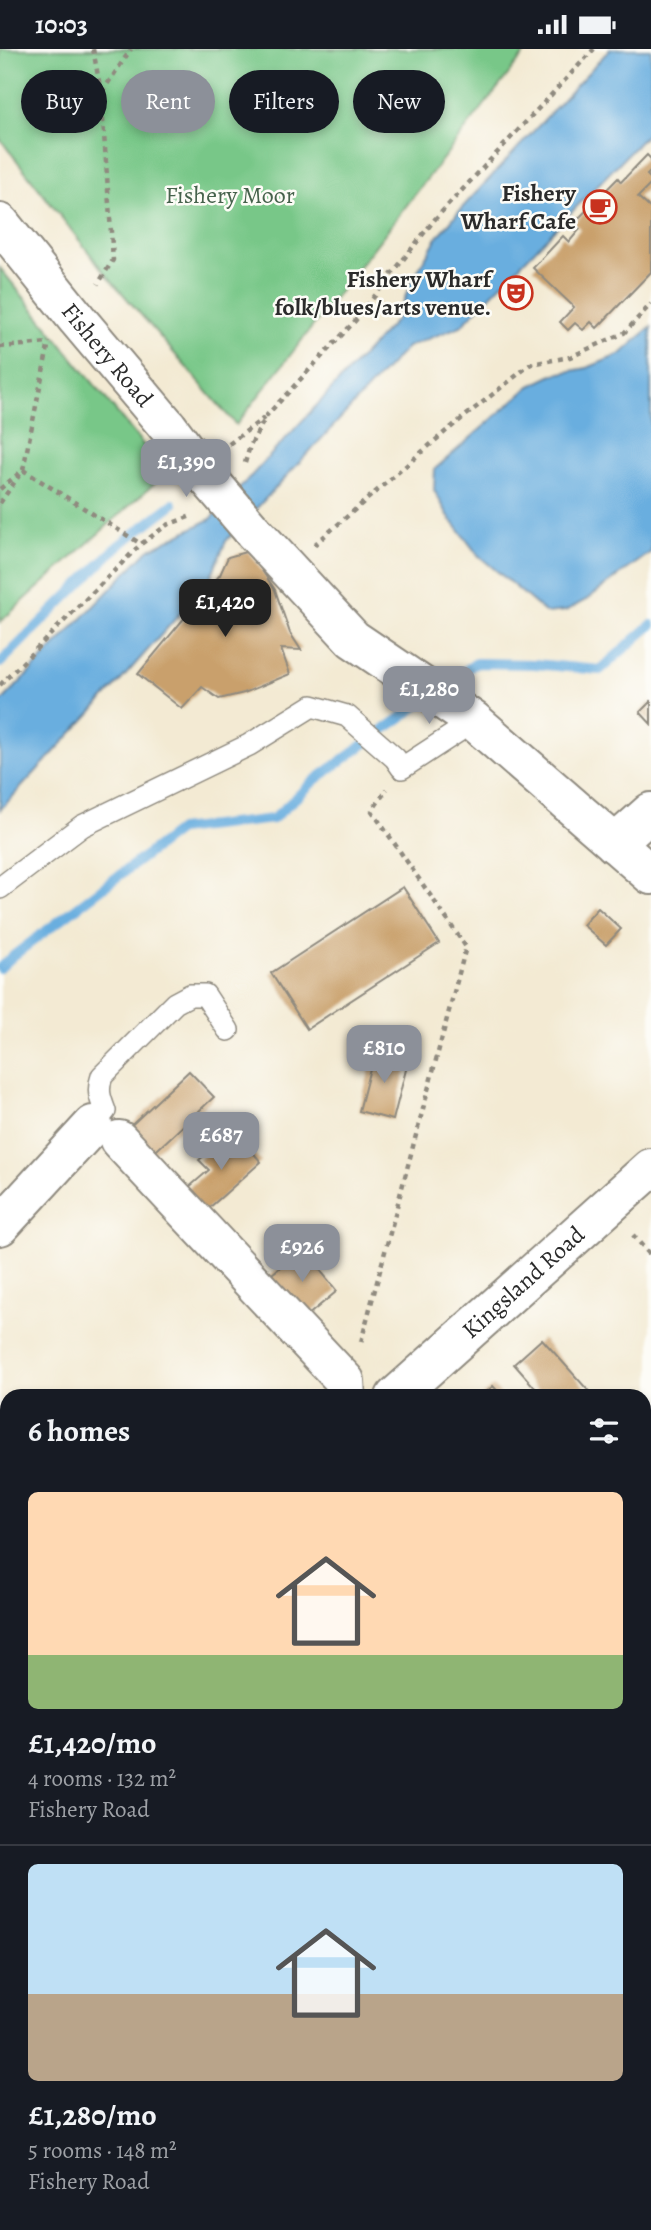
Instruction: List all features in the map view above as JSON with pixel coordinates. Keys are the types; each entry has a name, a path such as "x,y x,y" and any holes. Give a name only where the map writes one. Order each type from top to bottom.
{"street":[{"name":"Fishery Road","path":"0,223 63,331 168,427 253,531 353,639 474,721 651,875"},
{"path":"615,844 651,812"},
{"path":"0,1226 106,1132 345,1381 346,1389"},
{"name":"Kingsland Road","path":"404,1389 651,1168"}],"lane":[{"path":"0,888 82,826 249,745 312,706 347,716 402,768 474,721"},
{"path":"106,1132 105,1111 99,1096 102,1076 175,1003 190,995 205,995 228,1030"}],"path":[{"path":"93,49 97,70"},
{"path":"107,85 131,49"},
{"path":"199,468 267,415 355,321 435,219 594,49"},
{"path":"0,503 23,470 63,331 113,261 105,133"},
{"path":"290,571 330,529 531,364 570,357 624,333 651,304"},
{"path":"236,471 245,463 250,446 267,415"},
{"path":"0,489 23,470"},
{"path":"23,470 141,544"},
{"path":"0,685 141,544 167,525 192,516"},
{"path":"359,1350 466,947 372,811 402,768"}],"green space":[{"name":"Fishery Moor","path":"0,49 528,49 236,425 105,273 0,139"},
{"path":"0,268 166,473 0,622"}],"water":[{"path":"610,49 651,49 651,130 461,326 407,347 226,541 209,581 0,810 0,703 148,550 211,519 396,320 411,283 436,239"},
{"path":"651,327 651,552 586,600 566,611 546,613 478,555 449,517 434,490 435,469 530,386 555,374 587,368 621,354"}],"building":[{"path":"647,155 651,159 651,171 647,175 651,184 638,197 651,209 651,272 597,328 591,322 583,330 575,323 568,330 560,322 574,307 533,268 563,236 569,242 580,229 574,223 618,178 621,182"},
{"path":"249,551 275,590 290,633 301,650 281,649 290,674 244,693 219,699 202,687 182,709 138,674 220,575 228,557"},
{"path":"651,701 651,724 640,712"},
{"path":"403,887 439,943 307,1029 271,973"},
{"path":"598,908 621,929 606,945 583,925"},
{"path":"375,1049 409,1058 393,1120 359,1111"},
{"path":"189,1071 214,1097 146,1160 122,1134"},
{"path":"234,1130 261,1162 200,1216 181,1194 209,1170 199,1160"},
{"path":"303,1249 337,1291 302,1320 267,1278"},
{"path":"542,1339 587,1389 536,1389 514,1364"}],"waterway":[{"path":"0,663 118,546 173,504"},
{"path":"441,688 476,663 534,664 600,670 651,625"},
{"path":"0,968 179,830 273,819 315,780 428,698"}],"place":[{"name":"Fishery Wharf Cafe","path":"600,207"},
{"name":"Fishery Wharf folk/blues/arts venue.","path":"516,293"}]}
